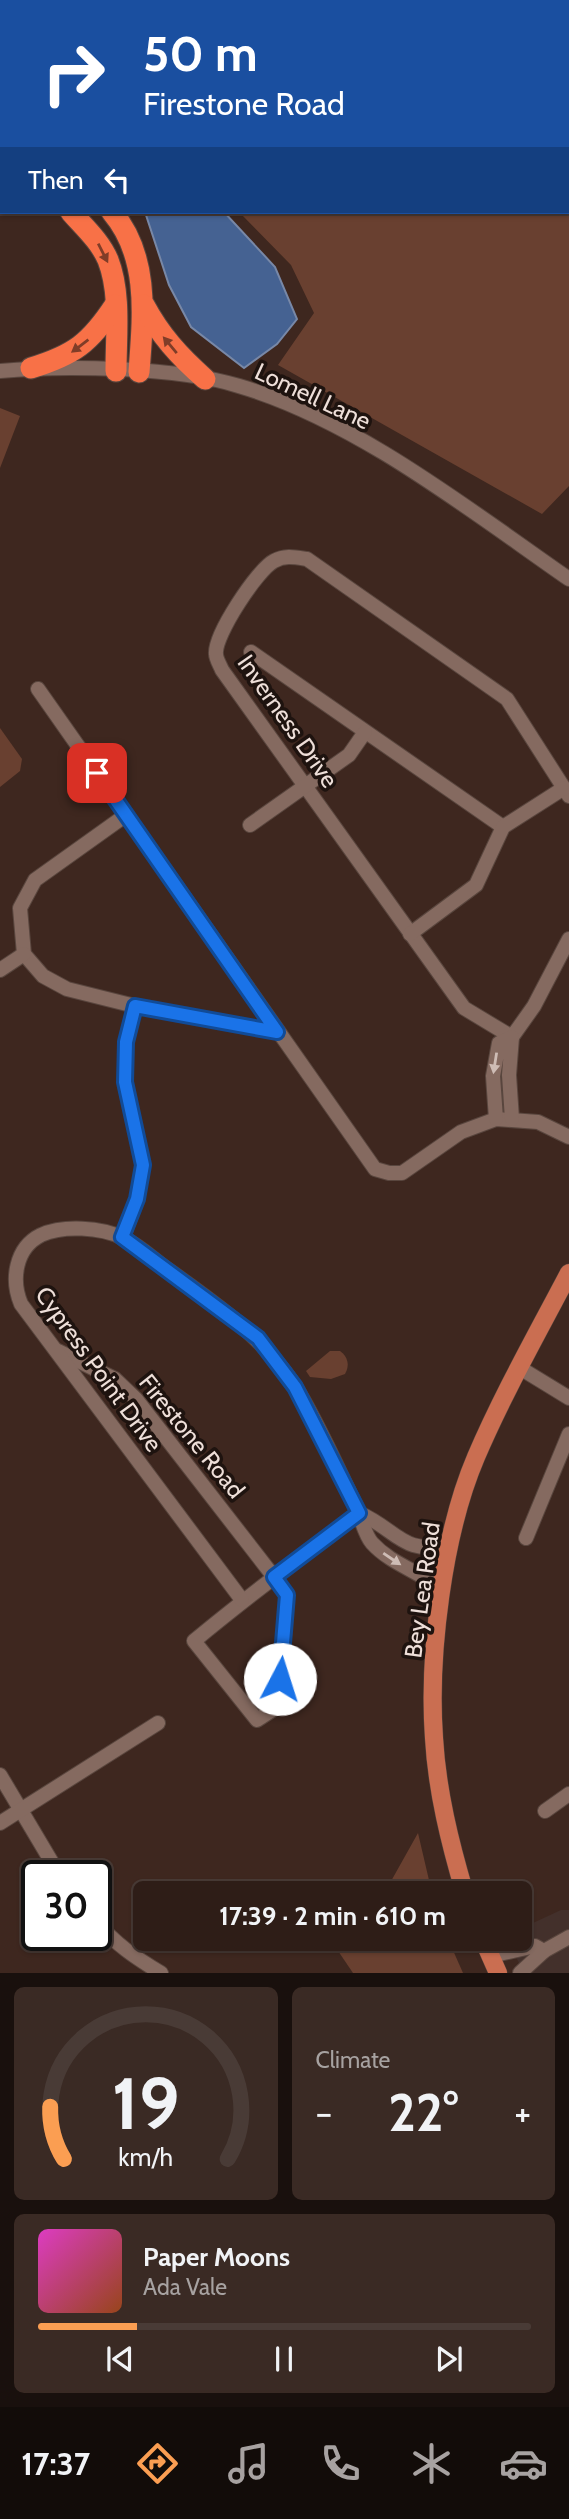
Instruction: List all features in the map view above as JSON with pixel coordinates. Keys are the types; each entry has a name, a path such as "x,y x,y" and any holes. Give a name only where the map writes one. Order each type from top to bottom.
{"highway":[{"path":"73,214 96,239 108,261 115,304 116,371"},
{"path":"114,214 122,223 138,264 144,305 139,372"},
{"path":"30,368 63,358 82,346 97,332 115,304"},
{"path":"144,305 158,332 175,352 205,379"}],"main road":[{"name":"Bey Lea Road","path":"461,1881 448,1837 434,1739 433,1693 449,1544 475,1459 569,1273"},
{"path":"488,1951 498,1973"}],"street":[{"name":"Lomell Lane","path":"0,370 30,368 139,372 205,379 238,386 337,428 415,471 569,579"},
{"name":"Inverness Drive","path":"512,1037 464,1008 222,670 216,654 220,637 259,573 286,556 307,559 507,699 567,792"},
{"path":"251,652 503,827"},
{"path":"38,689 375,1169 388,1173 402,1172 461,1132 496,1119 512,1118 538,1122 569,1137"},
{"path":"250,825 349,755 365,732"},
{"path":"410,934 476,885 503,827 567,792"},
{"path":"126,815 35,880 20,908 24,954 43,976 67,989 135,1006 277,1032"},
{"path":"496,1119 495,1058 499,1043 512,1037 534,1006 569,939"},
{"path":"0,970 24,954"},
{"path":"122,1237 137,1199 143,1165 125,1082 126,1042 135,1006"},
{"path":"512,1037 509,1075 512,1118"},
{"name":"Cypress Point Drive","path":"243,1600 21,1304 16,1291 19,1259 36,1238 57,1229 72,1227 122,1237 258,1338 295,1387 359,1513"},
{"path":"0,1288 16,1291"},
{"name":"Firestone Road","path":"54,1350 115,1379 136,1399 274,1577 287,1595 277,1707 257,1720 194,1641 243,1600 274,1577 359,1513"},
{"path":"520,1368 569,1398"},
{"path":"526,1538 569,1434"},
{"path":"359,1513 377,1521 403,1541 425,1550 449,1544"},
{"path":"359,1513 370,1541 392,1561 419,1574 442,1590"},
{"path":"0,1823 158,1723"},
{"path":"0,1775 51,1860"},
{"path":"545,1811 569,1794"},
{"path":"520,1973 544,1951 569,1937"},
{"path":"112,1940 161,1973"},
{"path":"532,1946 544,1951"}],"shaded area":[{"path":"241,214 569,214 569,486 542,514 278,365 314,313 291,265"},
{"path":"0,408 20,416 0,468"},
{"path":"0,728 22,759 20,771 0,787"},
{"path":"330,1351 340,1351 345,1356 348,1364 345,1374 331,1379 310,1377 306,1371"},
{"path":"418,1833 429,1881 391,1881"},
{"path":"561,1910 569,1910 569,1973 524,1973 513,1951 532,1951 532,1923"},
{"path":"338,1951 453,1951 463,1973 353,1973"}],"water":[{"path":"146,214 226,214 275,267 297,319 277,344 244,368 191,327 169,285"}],"route":[{"path":"97,773 277,1032 135,1006 126,1042 125,1082 143,1165 137,1199 122,1237 212,1301 258,1338 295,1387 359,1513 274,1577 287,1595 280,1679"}]}
